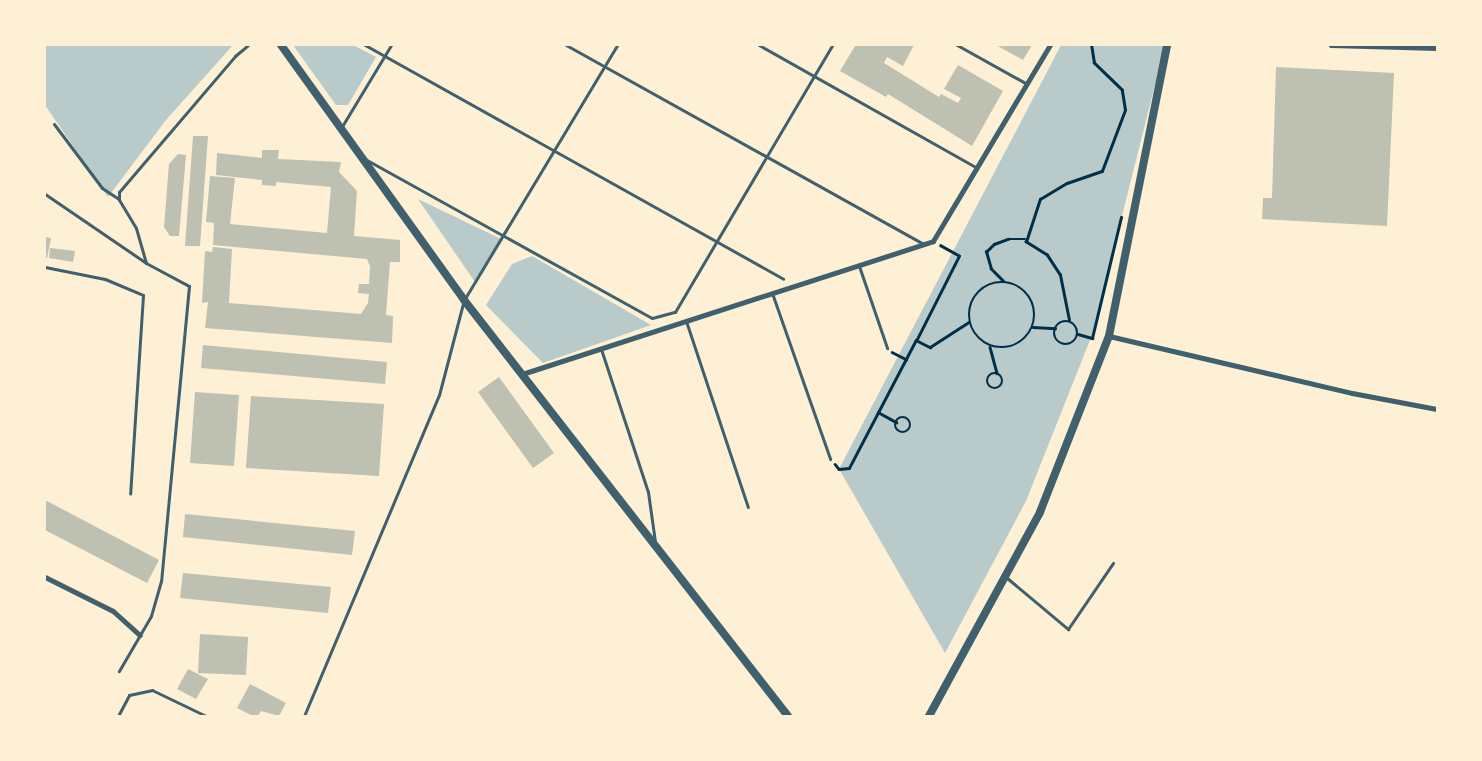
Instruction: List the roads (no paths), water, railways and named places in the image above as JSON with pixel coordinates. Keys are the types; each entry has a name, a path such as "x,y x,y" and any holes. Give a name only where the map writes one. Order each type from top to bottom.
{"street":[{"path":"281,45 340,130 464,300 788,716"},
{"path":"522,374 933,241 1050,45"},
{"path":"929,716 1007,578 1040,512 1109,336 1167,45"},
{"path":"1331,45 1435,47"},
{"path":"1109,336 1352,393 1437,409"},
{"path":"45,577 113,611 140,635"}],"lane":[{"path":"119,200 119,192 136,169 235,56 248,45"},
{"path":"366,45 783,279"},
{"path":"340,130 391,45"},
{"path":"566,45 924,244"},
{"path":"304,716 439,395 464,300 617,45"},
{"path":"759,45 977,168"},
{"path":"360,156 652,318 675,312 832,45"},
{"path":"957,45 1027,84"},
{"path":"54,124 102,188 119,200 136,228 146,263"},
{"path":"45,194 146,263 189,286 161,581 152,616 119,672"},
{"path":"858,265 887,348"},
{"path":"45,267 105,279 143,295 130,494"},
{"path":"772,293 830,459"},
{"path":"685,320 748,507"},
{"path":"600,348 648,492 656,547"},
{"path":"1007,578 1068,629 1114,563"},
{"path":"118,716 129,695 152,690 206,716"}]}
